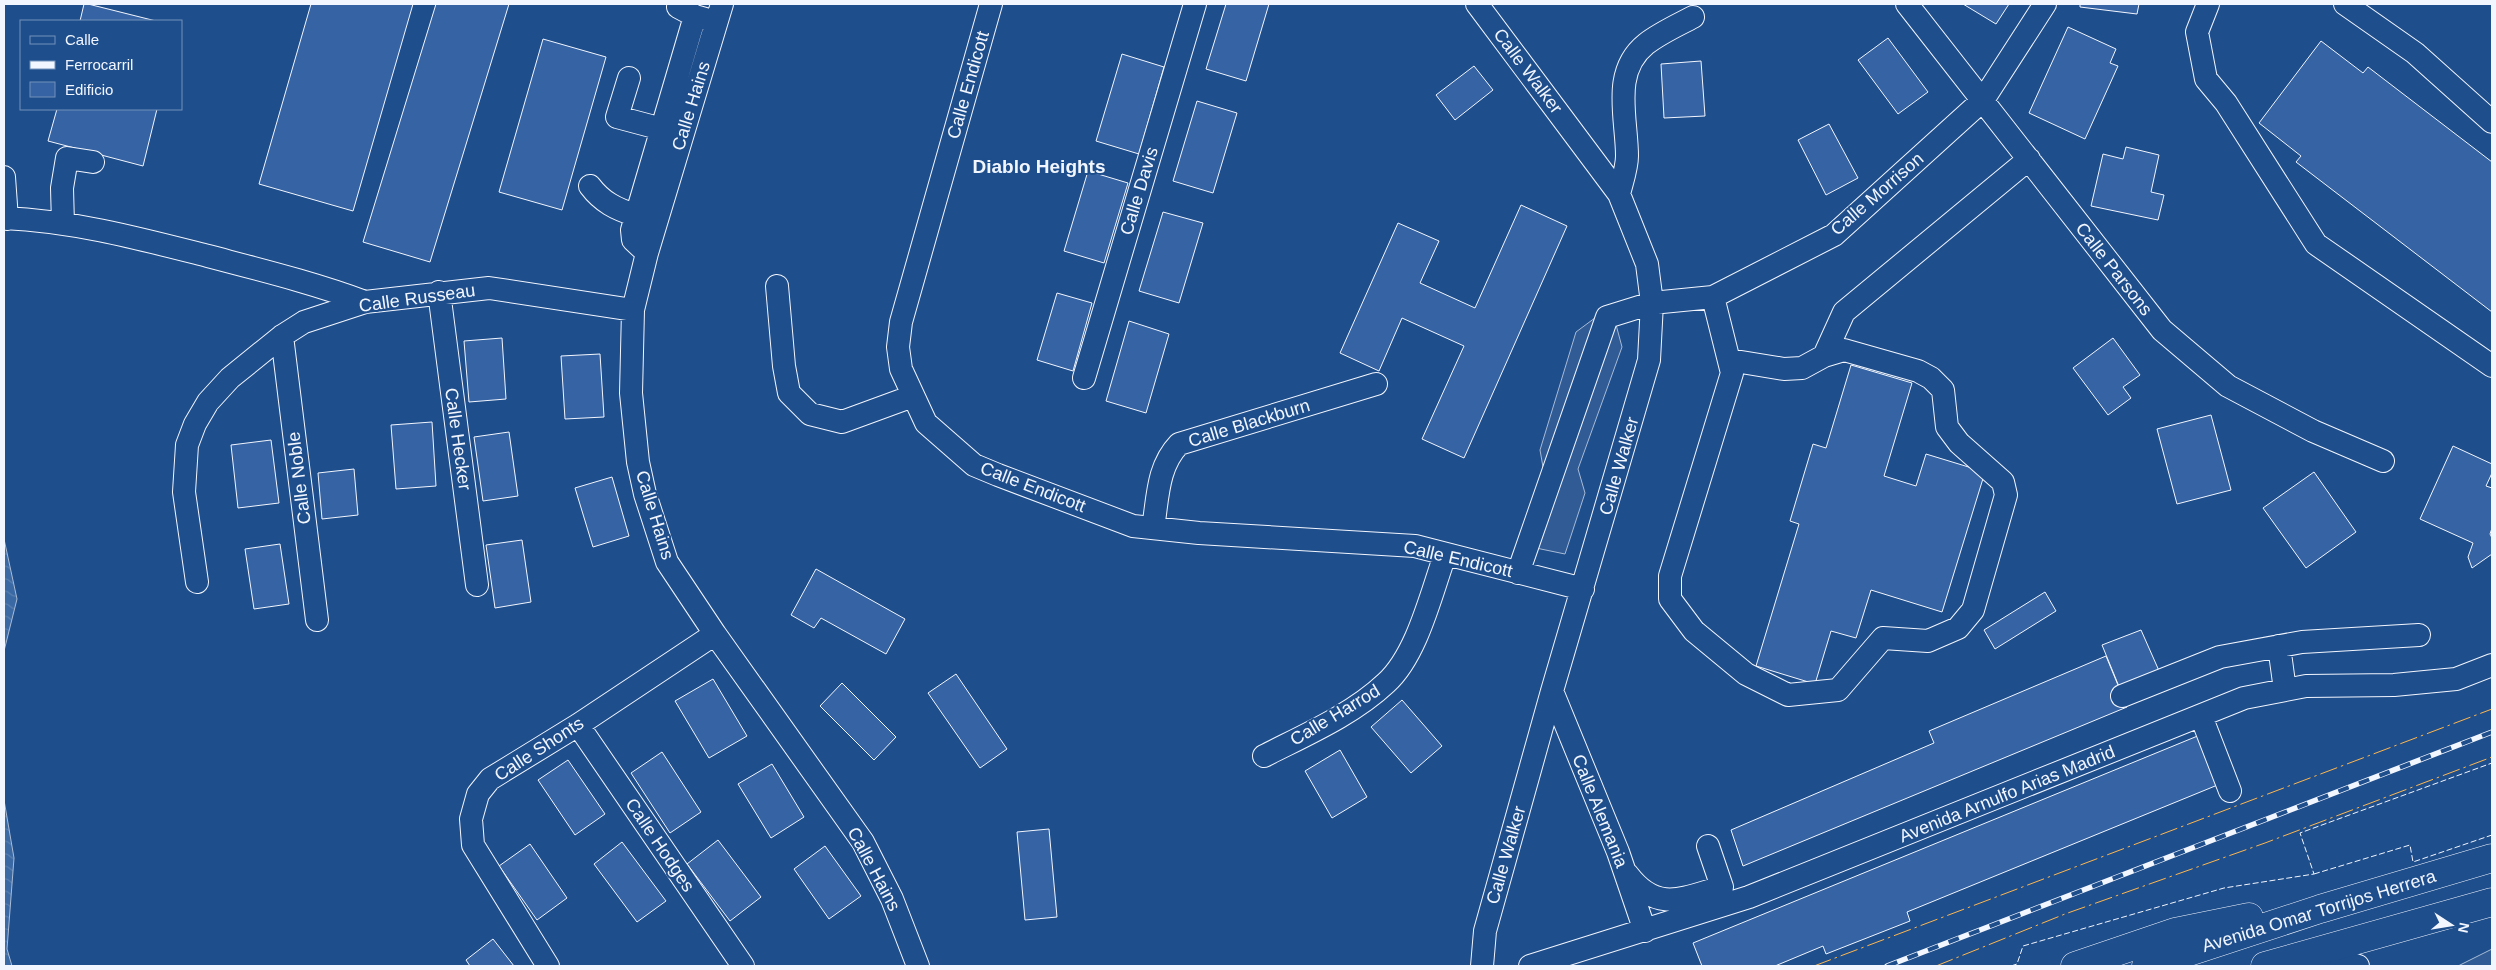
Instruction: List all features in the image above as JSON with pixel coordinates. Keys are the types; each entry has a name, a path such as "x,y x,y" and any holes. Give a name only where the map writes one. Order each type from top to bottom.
{"main road":[{"name":"Avenida Omar Torrijos Herrera","path":"2146,966 2320,909 2492,858"},
{"path":"2265,966 2492,902"},
{"path":"2075,966 2174,932 2247,917 2320,909"}],"street":[{"name":"Calle Endicott","path":"991,4 901,322 898,347 901,369 926,422 974,465 1133,526 1415,546 1583,589"},
{"name":"Calle Davis","path":"1084,378 1195,4"},
{"name":"Calle Walker","path":"1477,4 1619,194 1647,264 1652,303 1650,360 1552,691 1485,931 1482,966"},
{"name":"Calle Parsons","path":"1907,4 2162,330 2228,386 2313,431 2383,461"},
{"name":"Calle Morrison","path":"1518,572 1607,317 1652,303 1712,297 1834,235 1983,100 2045,4"},
{"path":"2208,4 2197,32 2206,79 2226,103 2316,244 2492,366"},
{"path":"2345,4 2415,54 2492,122"},
{"path":"647,254 633,240 632,230 662,129 694,9"},
{"name":"Calle Hains","path":"694,9 647,254 632,310 632,410 638,462 645,494 668,562 714,634 863,842 892,899 918,966"},
{"path":"1619,194 1627,157 1622,100 1630,65 1636,54 1647,43 1693,16"},
{"path":"629,78 617,117 662,129"},
{"path":"63,224 62,188 67,158 93,162"},
{"path":"1824,356 1844,312 2029,159"},
{"path":"4,177 6,219 63,224 156,242 318,284 365,302"},
{"path":"590,186 605,202 619,210 635,215"},
{"path":"777,286 784,366 789,393 810,414 842,422 913,396"},
{"name":"Calle Russeau","path":"197,582 184,492 188,445 195,424 208,402 230,378 282,336 304,322 365,302 439,292 489,288 632,310"},
{"name":"Calle Hecker","path":"439,292 477,585"},
{"path":"1712,297 1732,373 1670,576 1670,599 1694,631 1746,674 1788,695 1838,690 1883,638 1928,641 1958,628 1973,610 2006,495 2003,482 1958,443 1947,427 1943,390 1931,378 1918,371 1844,350 1824,356 1802,368 1784,369 1729,360"},
{"name":"Calle Noble","path":"282,336 317,620"},
{"name":"Calle Blackburn","path":"1153,528 1163,466 1169,455 1179,444 1376,384"},
{"name":"Calle Harrod","path":"1264,756 1352,708 1386,683 1402,663 1414,638 1445,555"},
{"name":"Calle Shonts","path":"548,966 479,858 473,845 471,819 478,794 490,779 578,725 714,634"},
{"path":"2122,696 2220,657 2302,642 2419,635"},
{"path":"2278,646 2285,690"},
{"name":"Avenida Arnulfo Arias Madrid","path":"1530,966 1645,932 1749,897 2244,698 2306,686 2394,685 2456,679 2492,665"},
{"name":"Calle Alemania","path":"1552,691 1623,867 1645,932"},
{"path":"2201,716 2230,791"},
{"name":"Calle Hodges","path":"578,725 743,966"},
{"path":"1623,867 1639,889 1656,899 1676,900 1722,887 1708,846"},
{"path":"2315,952 2358,966"}],"shaded area":[{"path":"1611,306 1622,347 1578,469 1585,493 1565,554 1536,548 1546,484 1540,450 1576,332"},
{"path":"2492,949 2492,966 2458,966"}],"water":[{"path":"4,539 17,599 4,651"},
{"path":"4,800 14,858 7,949 12,966 4,966"}],"building":[{"path":"84,4 88,4 152,20 80,20"},
{"path":"311,4 413,4 353,211 259,184"},
{"path":"436,4 509,4 430,262 363,242"},
{"path":"1226,4 1269,4 1246,81 1206,69"},
{"path":"1963,4 2009,4 1996,24"},
{"path":"2080,4 2139,4 2137,14 2080,7"},
{"path":"2068,27 2116,49 2110,63 2118,66 2085,139 2029,113"},
{"path":"1888,38 1928,92 1898,114 1858,60"},
{"path":"543,39 606,57 562,210 499,192"},
{"path":"2321,41 2363,73 2368,67 2492,162 2492,312 2296,162 2301,156 2259,123"},
{"path":"1122,54 1164,67 1139,154 1096,141"},
{"path":"1701,61 1705,116 1664,118 1661,64"},
{"path":"1474,66 1493,90 1455,120 1436,95"},
{"path":"1197,101 1237,113 1213,193 1173,181"},
{"path":"57,110 157,110 143,166 48,141"},
{"path":"1829,124 1858,178 1826,195 1798,140"},
{"path":"2126,147 2159,155 2151,192 2164,195 2158,220 2091,206 2103,154 2123,159"},
{"path":"1088,171 1128,183 1104,263 1064,251"},
{"path":"1521,205 1567,226 1464,458 1422,439 1464,346 1402,318 1379,371 1340,353 1398,223 1439,241 1420,283 1475,308"},
{"path":"1163,212 1203,223 1179,303 1139,291"},
{"path":"1057,293 1092,303 1073,371 1037,360"},
{"path":"1129,321 1169,334 1146,413 1106,401"},
{"path":"502,338 506,399 469,402 464,341"},
{"path":"2113,338 2140,375 2123,387 2131,398 2108,415 2073,368"},
{"path":"600,354 604,417 565,419 561,356"},
{"path":"1851,365 1912,383 1884,476 1916,486 1926,454 1985,472 1942,612 1871,590 1856,638 1831,631 1815,684 1756,666 1799,524 1790,521 1813,444 1826,448"},
{"path":"2211,415 2231,490 2177,504 2157,429"},
{"path":"432,422 436,486 396,489 391,425"},
{"path":"509,432 518,496 483,501 474,437"},
{"path":"271,440 279,503 238,508 231,445"},
{"path":"2453,446 2492,464 2492,473 2486,486 2492,488 2492,528 2490,534 2492,538 2492,554 2472,568 2468,557 2473,543 2420,519"},
{"path":"354,469 358,515 322,519 318,473"},
{"path":"2314,472 2356,532 2306,568 2263,508"},
{"path":"612,477 629,536 593,547 575,488"},
{"path":"522,540 531,602 495,608 486,545"},
{"path":"280,544 289,604 254,609 245,549"},
{"path":"816,569 905,619 886,654 821,618 814,628 791,615"},
{"path":"2045,592 2056,611 1995,649 1984,630"},
{"path":"2141,630 2160,673 2120,689 2102,645"},
{"path":"2106,656 2127,707 1743,866 1731,830 1934,743 1929,731"},
{"path":"956,674 1007,749 980,768 928,693"},
{"path":"713,679 747,736 709,758 675,701"},
{"path":"842,683 896,737 874,760 820,706"},
{"path":"1402,700 1442,746 1411,773 1371,727"},
{"path":"2200,735 2220,784 1907,912 1910,921 1826,954 1823,946 1775,966 1702,966 1693,943"},
{"path":"1340,750 1367,797 1332,818 1305,771"},
{"path":"662,752 701,812 670,833 631,773"},
{"path":"568,760 605,814 575,835 538,780"},
{"path":"772,764 804,817 771,838 738,784"},
{"path":"1049,829 1057,917 1025,920 1017,832"},
{"path":"718,840 761,897 730,921 687,864"},
{"path":"622,842 666,901 637,922 594,864"},
{"path":"530,844 567,898 537,920 499,866"},
{"path":"825,846 861,896 829,919 794,869"},
{"path":"493,939 514,966 470,966 466,960"}],"railway":[{"path":"1887,966 2492,732"}],"fence":[{"path":"2011,966 2017,964 2023,946 2224,888 2314,874 2300,833 2492,763"},
{"path":"2314,874 2410,845 2413,862 2492,835"}],"power":[{"path":"1814,966 2492,709"},
{"path":"1936,966 2065,914 2265,843 2492,757"}],"district":[{"name":"Diablo Heights","path":"1039,166"}]}
